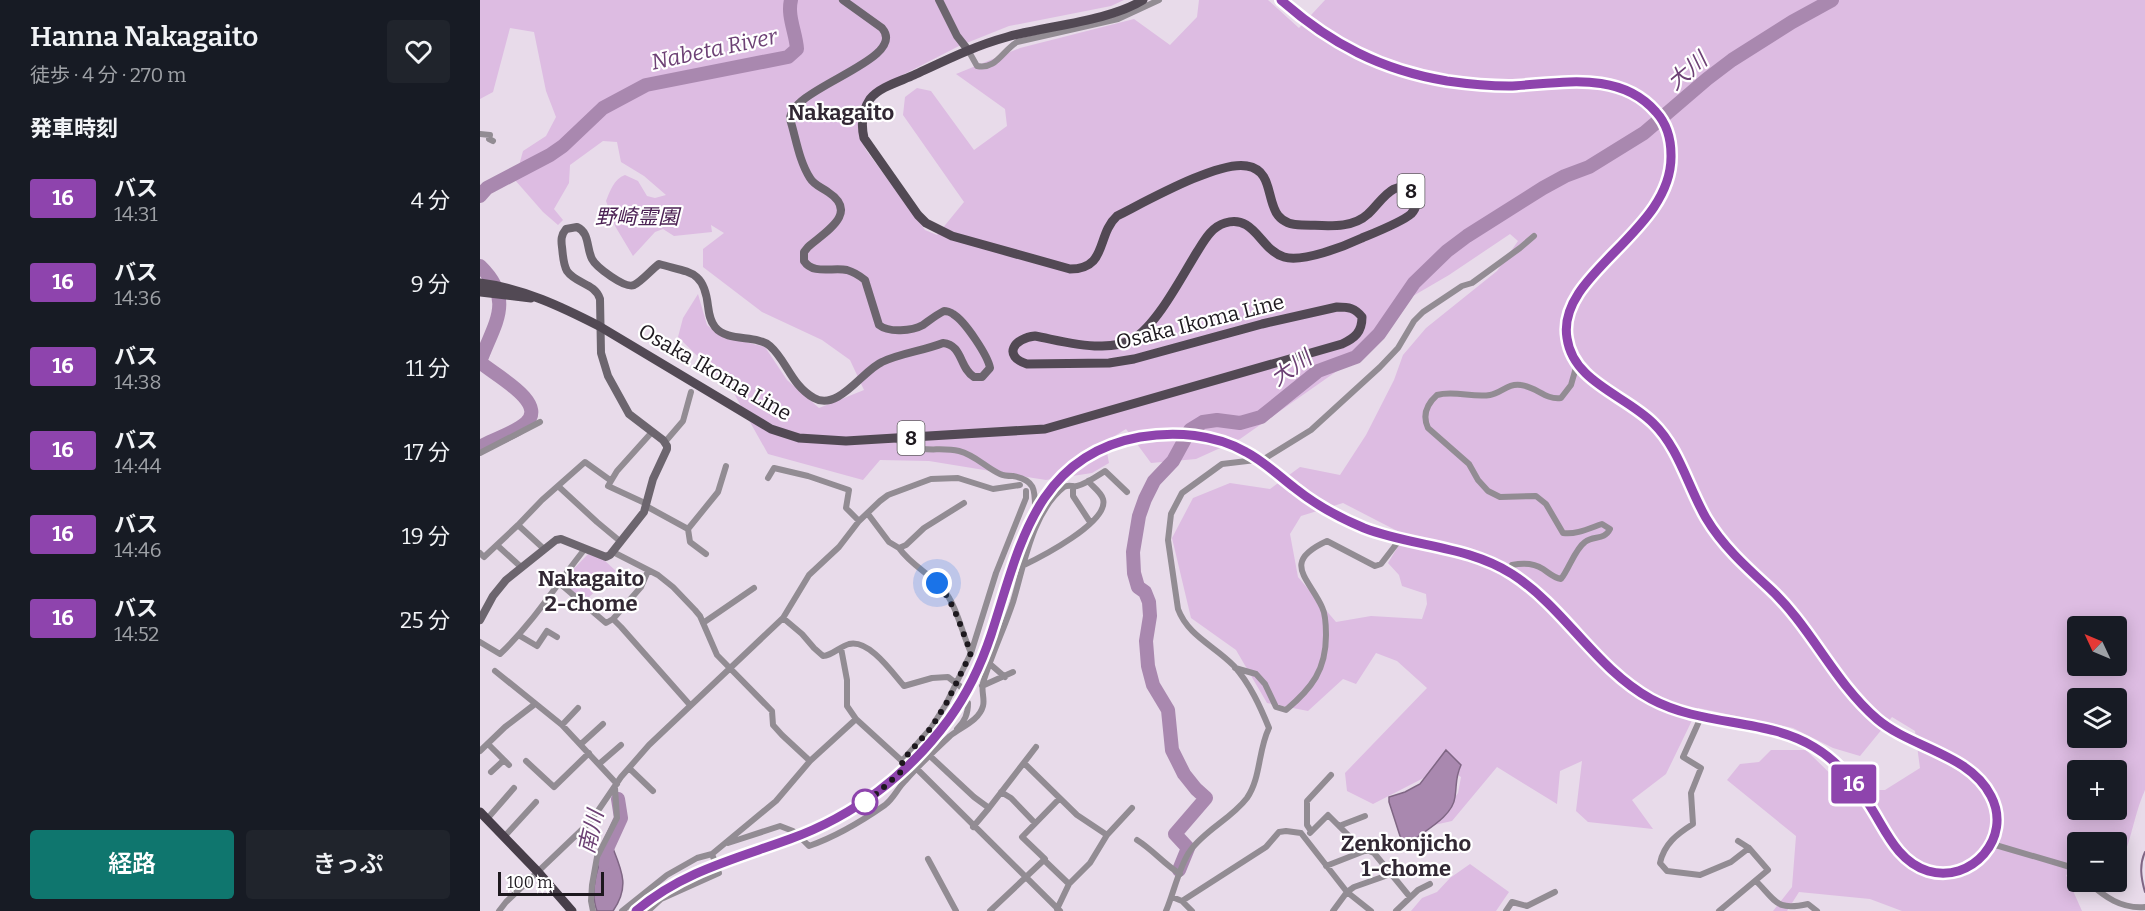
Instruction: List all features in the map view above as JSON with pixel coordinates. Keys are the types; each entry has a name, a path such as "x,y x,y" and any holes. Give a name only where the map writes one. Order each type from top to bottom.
{"highway":[{"path":"483,816 538,872 572,911"}],"main road":[{"path":"480,620 500,587 521,567 556,540 561,539 606,558 613,552 640,519 647,505 653,480 667,449 665,442 629,414 616,392 603,363 598,292 571,276 563,261 561,240 566,229 577,227 582,229 586,235 592,258 597,265 627,286 633,286 659,264 688,272 700,279 705,285 710,318 714,327 727,334 770,345 797,384 813,398 821,401 827,402 840,395 884,361 943,343 955,348 969,374 974,378 987,374 990,368 989,360 952,313 944,311 918,327 884,329 879,325 865,280 851,271 810,268 804,261 804,252 841,218 842,213 837,199 810,179 791,114 794,108 808,96 880,51 888,39 882,28 843,0"},
{"path":"939,0 957,36 968,50"},
{"name":"Osaka Ikoma Line","path":"480,283 539,299 599,326 771,429 799,438 823,440 895,439 1046,429 1244,373 1342,344 1354,338 1359,332 1362,317 1356,310 1349,307 1337,307 1262,324 1134,359 1109,363 1027,364 1020,362 1014,356 1013,350 1015,344 1021,339 1035,336 1100,346 1132,340 1151,323 1212,232 1223,224 1237,222 1245,224 1252,228 1278,255 1293,259 1325,252 1361,239 1410,215 1416,208 1417,201 1410,189 1392,190 1366,217 1352,224 1296,225 1277,216 1272,208 1266,180 1254,167 1235,165 1212,172 1117,216 1107,227 1097,258 1083,268 1060,268 952,236 926,223 864,138 862,128 864,111 871,97 888,87 968,50 1006,37 1105,15 1143,0"},
{"path":"636,911 661,891 699,871 814,830 857,807 892,781 902,766 944,726 968,688 982,661 1020,543 1035,510 1052,487 1083,460 1106,447 1135,438 1164,434 1211,439 1234,446 1252,455 1303,495 1365,528 1473,555 1507,571 1542,598 1613,672 1642,694 1661,704 1698,717 1802,740 1827,756 1847,775 1903,856 1920,868 1934,873 1951,873 1969,868 1984,856 1992,844 1997,828 1997,812 1990,793 1980,780 1961,765 1888,727 1862,704 1795,614 1716,534 1664,435 1652,421 1593,380 1577,364 1568,348 1566,323 1574,300 1586,283 1647,218 1661,197 1671,168 1671,152 1666,125 1658,113 1634,93 1620,87 1593,82 1473,85 1437,79 1390,66 1346,48 1305,20 1281,0"},
{"name":"Osaka Ikoma Line","path":"480,292 514,293"}],"street":[{"path":"968,50 977,66 986,68 992,66 1008,48 1017,42 1118,19 1158,0"},
{"path":"480,134 490,135 489,139 493,141"},
{"path":"1166,911 1189,852 1247,797 1254,784 1264,739 1269,728 1250,688 1235,668 1188,628 1178,609 1168,540 1171,514 1182,493 1222,464 1264,459 1311,430 1380,367 1398,348 1414,321 1423,312 1462,286 1472,283 1520,249 1534,236"},
{"path":"1507,571 1512,565 1523,563 1540,566 1561,579 1569,570 1576,552 1585,542 1603,537 1610,529 1602,524 1587,530 1563,533 1546,504 1536,496 1500,497 1488,492 1469,464 1428,428 1425,413 1430,401 1437,395 1492,395 1512,385 1530,388 1545,397 1561,398 1570,385 1577,364"},
{"path":"665,442 683,421 691,392"},
{"path":"480,453 540,422"},
{"path":"652,432 610,480 608,486 688,529"},
{"path":"895,439 912,447 945,448 962,452 1001,475 1022,478 1035,490 1035,510"},
{"path":"480,553 484,557 498,546 585,462 610,480"},
{"path":"706,554 690,542 688,529 718,492 726,466"},
{"path":"768,478 774,468 808,476 849,490 846,508 859,521"},
{"path":"953,734 967,725 984,705 982,686 1013,602 1020,566 1045,510 1064,487 1088,481 1105,471 1127,492"},
{"path":"500,911 506,902 591,821 629,768 649,745 783,618 809,575 839,547 859,521 880,501 888,495 931,479 958,478 993,489 1020,485"},
{"path":"1020,566 1073,539 1104,505 1103,497 1088,481"},
{"path":"558,486 621,542"},
{"path":"1073,486 1073,496 1090,522"},
{"path":"841,648 847,680 847,706 856,719 902,766 931,728 958,685 1026,498 1026,491"},
{"path":"899,548 906,545 924,528 964,503"},
{"path":"868,514 889,542 899,548 906,558 945,592 971,653"},
{"path":"518,525 544,549"},
{"path":"1235,668 1256,674 1265,684 1276,707 1286,710 1305,693 1317,678 1326,649 1326,624 1323,608 1303,578 1304,555 1327,541 1375,566 1382,564 1401,538"},
{"path":"498,546 521,567"},
{"path":"480,642 500,654 520,636 584,550"},
{"path":"613,552 658,575 695,610 717,655 772,711 773,725 810,762"},
{"path":"999,567 1007,566"},
{"path":"558,582 606,623 613,619 640,587 648,571"},
{"path":"703,623 754,588"},
{"path":"783,618 802,633 823,656 829,656 853,644 861,645 885,663 904,686 948,676 958,685"},
{"path":"613,619 645,652 690,705"},
{"path":"520,636 537,645 547,631 557,637"},
{"path":"990,664 1005,677"},
{"path":"495,671 562,725 599,764 616,786 617,818 597,857 592,885 593,911"},
{"path":"982,686 1013,672"},
{"path":"803,840 809,846 849,827 886,804 895,796 904,782 964,721 968,703"},
{"path":"480,752 505,727 535,704"},
{"path":"562,725 578,708"},
{"path":"1698,717 1683,757 1701,768 1691,793 1693,824 1677,835 1663,850 1660,863 1667,871 1700,875 1731,862 1749,848"},
{"path":"622,911 667,875 697,858 712,854 776,801 810,762 856,719"},
{"path":"581,744 603,724"},
{"path":"488,744 507,762 491,772"},
{"path":"599,764 621,745"},
{"path":"973,827 1036,747"},
{"path":"526,761 554,787 588,753"},
{"path":"930,756 989,808"},
{"path":"1024,763 1077,815 1107,835"},
{"path":"629,768 653,790"},
{"path":"917,769 1056,909 1069,884 1090,863 1107,835 1132,808"},
{"path":"1311,831 1306,825 1307,801 1331,775"},
{"path":"892,781 904,782"},
{"path":"483,816 514,788"},
{"path":"1001,792 1011,798 1035,823"},
{"path":"1059,798 1022,837 1069,884"},
{"path":"504,837 536,802"},
{"path":"1305,837 1328,815 1349,836"},
{"path":"1338,826 1365,816"},
{"path":"720,846 780,826 793,831"},
{"path":"1182,901 1266,847 1279,832 1286,831 1301,833 1347,892 1371,911"},
{"path":"1137,840 1164,864 1180,874"},
{"path":"1719,911 1768,870 1749,848 1738,841"},
{"path":"1992,844 2067,866"},
{"path":"1326,866 1367,850 1374,854 1410,897"},
{"path":"648,911 661,900 719,873 712,854"},
{"path":"928,859 956,911"},
{"path":"991,911 1044,860"},
{"path":"1333,911 1347,892 1354,887 1391,874"},
{"path":"1756,881 1782,907 1790,908 1808,904 1817,911"},
{"path":"1396,911 1418,890 1430,884"},
{"path":"1506,911 1512,902 1527,906 1555,892"},
{"path":"2100,892 2107,898 2126,906 2145,907"},
{"path":"1172,897 1182,901 1192,911"}],"green space":[{"name":"野崎霊園","path":"480,0 1124,0 1111,6 1009,26 959,46 887,83 869,95 859,134 866,150 925,230 937,235 964,202 903,115 905,97 917,88 931,91 974,150 1007,126 1005,109 956,74 1020,48 1134,19 1170,45 1197,17 1199,0 1268,0 1299,28 1325,0 2145,0 2145,790 2127,847 2127,832 2067,832 2067,892 2074,892 2082,911 1902,911 1870,899 1799,892 1787,911 1773,911 1792,887 1796,836 1727,780 1740,764 1759,762 1771,750 1806,750 1847,790 1885,790 1920,768 1915,731 1892,717 1860,756 1833,748 1793,728 1698,708 1666,774 1632,800 1653,829 1588,822 1576,811 1582,761 1560,771 1557,804 1497,767 1452,821 1434,825 1458,793 1461,777 1445,767 1373,804 1347,791 1345,773 1427,688 1397,661 1376,653 1356,684 1343,679 1308,711 1267,703 1236,650 1191,618 1172,538 1193,498 1230,483 1270,489 1300,467 1340,475 1366,435 1394,380 1403,355 1426,328 1497,271 1518,241 1510,234 1413,296 1384,338 1240,439 1196,459 1151,463 1126,429 1105,442 1109,463 1092,473 1046,480 929,461 880,460 863,480 768,454 732,390 678,337 683,318 698,294 707,325 719,335 765,347 787,380 819,408 864,390 850,360 822,340 762,312 703,267 703,249 724,233 711,225 712,232 674,236 663,229 655,232 633,256 615,226 606,201 611,189 618,179 625,175 638,181 647,196 655,198 666,195 644,176 621,162 617,142 603,141 570,165 569,183 554,209 563,220 558,225 543,212 515,180 523,151 546,136 556,117 546,91 534,32 510,28 493,92 480,99","holes":["1343,503 1405,535 1388,563 1399,575 1402,586 1426,594 1427,604 1422,619 1371,616 1336,622 1298,577 1290,534 1301,516"]},
{"path":"588,554 603,559 616,571 582,604 564,579"},
{"path":"1470,864 1509,892 1496,911 1411,911 1422,898 1437,892 1450,878"}],"shaded area":[{"path":"1446,750 1461,765 1453,804 1438,822 1412,841 1401,839 1389,797 1420,784"},
{"path":"606,846 612,846 621,871 623,886 613,911 597,911 594,886"}],"waterway":[{"name":"Nabeta River","path":"480,196 487,188 550,155 563,146 603,108 646,85 788,57 797,49 790,12 791,0"},
{"name":"大川","path":"1179,870 1188,848 1175,834 1206,798 1184,774 1172,750 1168,710 1153,685 1148,666 1146,641 1150,616 1149,602 1145,592 1138,587 1134,573 1133,552 1139,516 1145,499 1154,481 1173,461 1190,430 1203,422 1217,420 1240,423 1261,417 1318,371 1356,357 1379,334 1414,283 1447,251 1543,188 1589,167 1644,133 1732,60 1832,0"},
{"name":"Nabeta River","path":"480,266 491,279 499,302 495,325 480,362"},
{"name":"Nabeta River","path":"480,362 524,397 530,406 531,415 521,427 480,447"},
{"name":"南川","path":"605,863 605,853 621,818 618,799"},
{"path":"2145,852 2141,872 2145,892"}],"bus line":[{"name":"16","path":"636,911 679,880 721,862 814,830 857,807 892,781 925,749 944,726 968,688 982,661 1020,543 1035,510 1052,487 1083,460 1106,447 1135,438 1164,434 1199,436 1234,446 1252,455 1303,495 1365,528 1473,555 1507,571 1542,598 1613,672 1642,694 1661,704 1694,716 1782,734 1815,747 1847,775 1864,797 1893,844 1903,856 1920,868 1934,873 1951,873 1969,868 1984,856 1992,844 1997,828 1997,812 1990,793 1980,780 1961,765 1888,727 1862,704 1795,614 1716,534 1664,435 1652,421 1593,380 1577,364 1568,348 1566,323 1574,300 1586,283 1647,218 1667,183 1671,168 1669,136 1666,125 1658,113 1634,93 1608,84 1571,82 1503,86 1473,85 1437,79 1390,66 1346,48 1325,35 1281,0"}],"district":[{"name":"Nakagaito","path":"841,112"},
{"name":"Nakagaito 2-chome","path":"591,590"},
{"name":"Zenkonjicho 1-chome","path":"1406,856"}],"route":[{"path":"865,802 857,807 875,795 903,770 902,761 931,728 946,704 971,653 953,607 937,583"}]}
